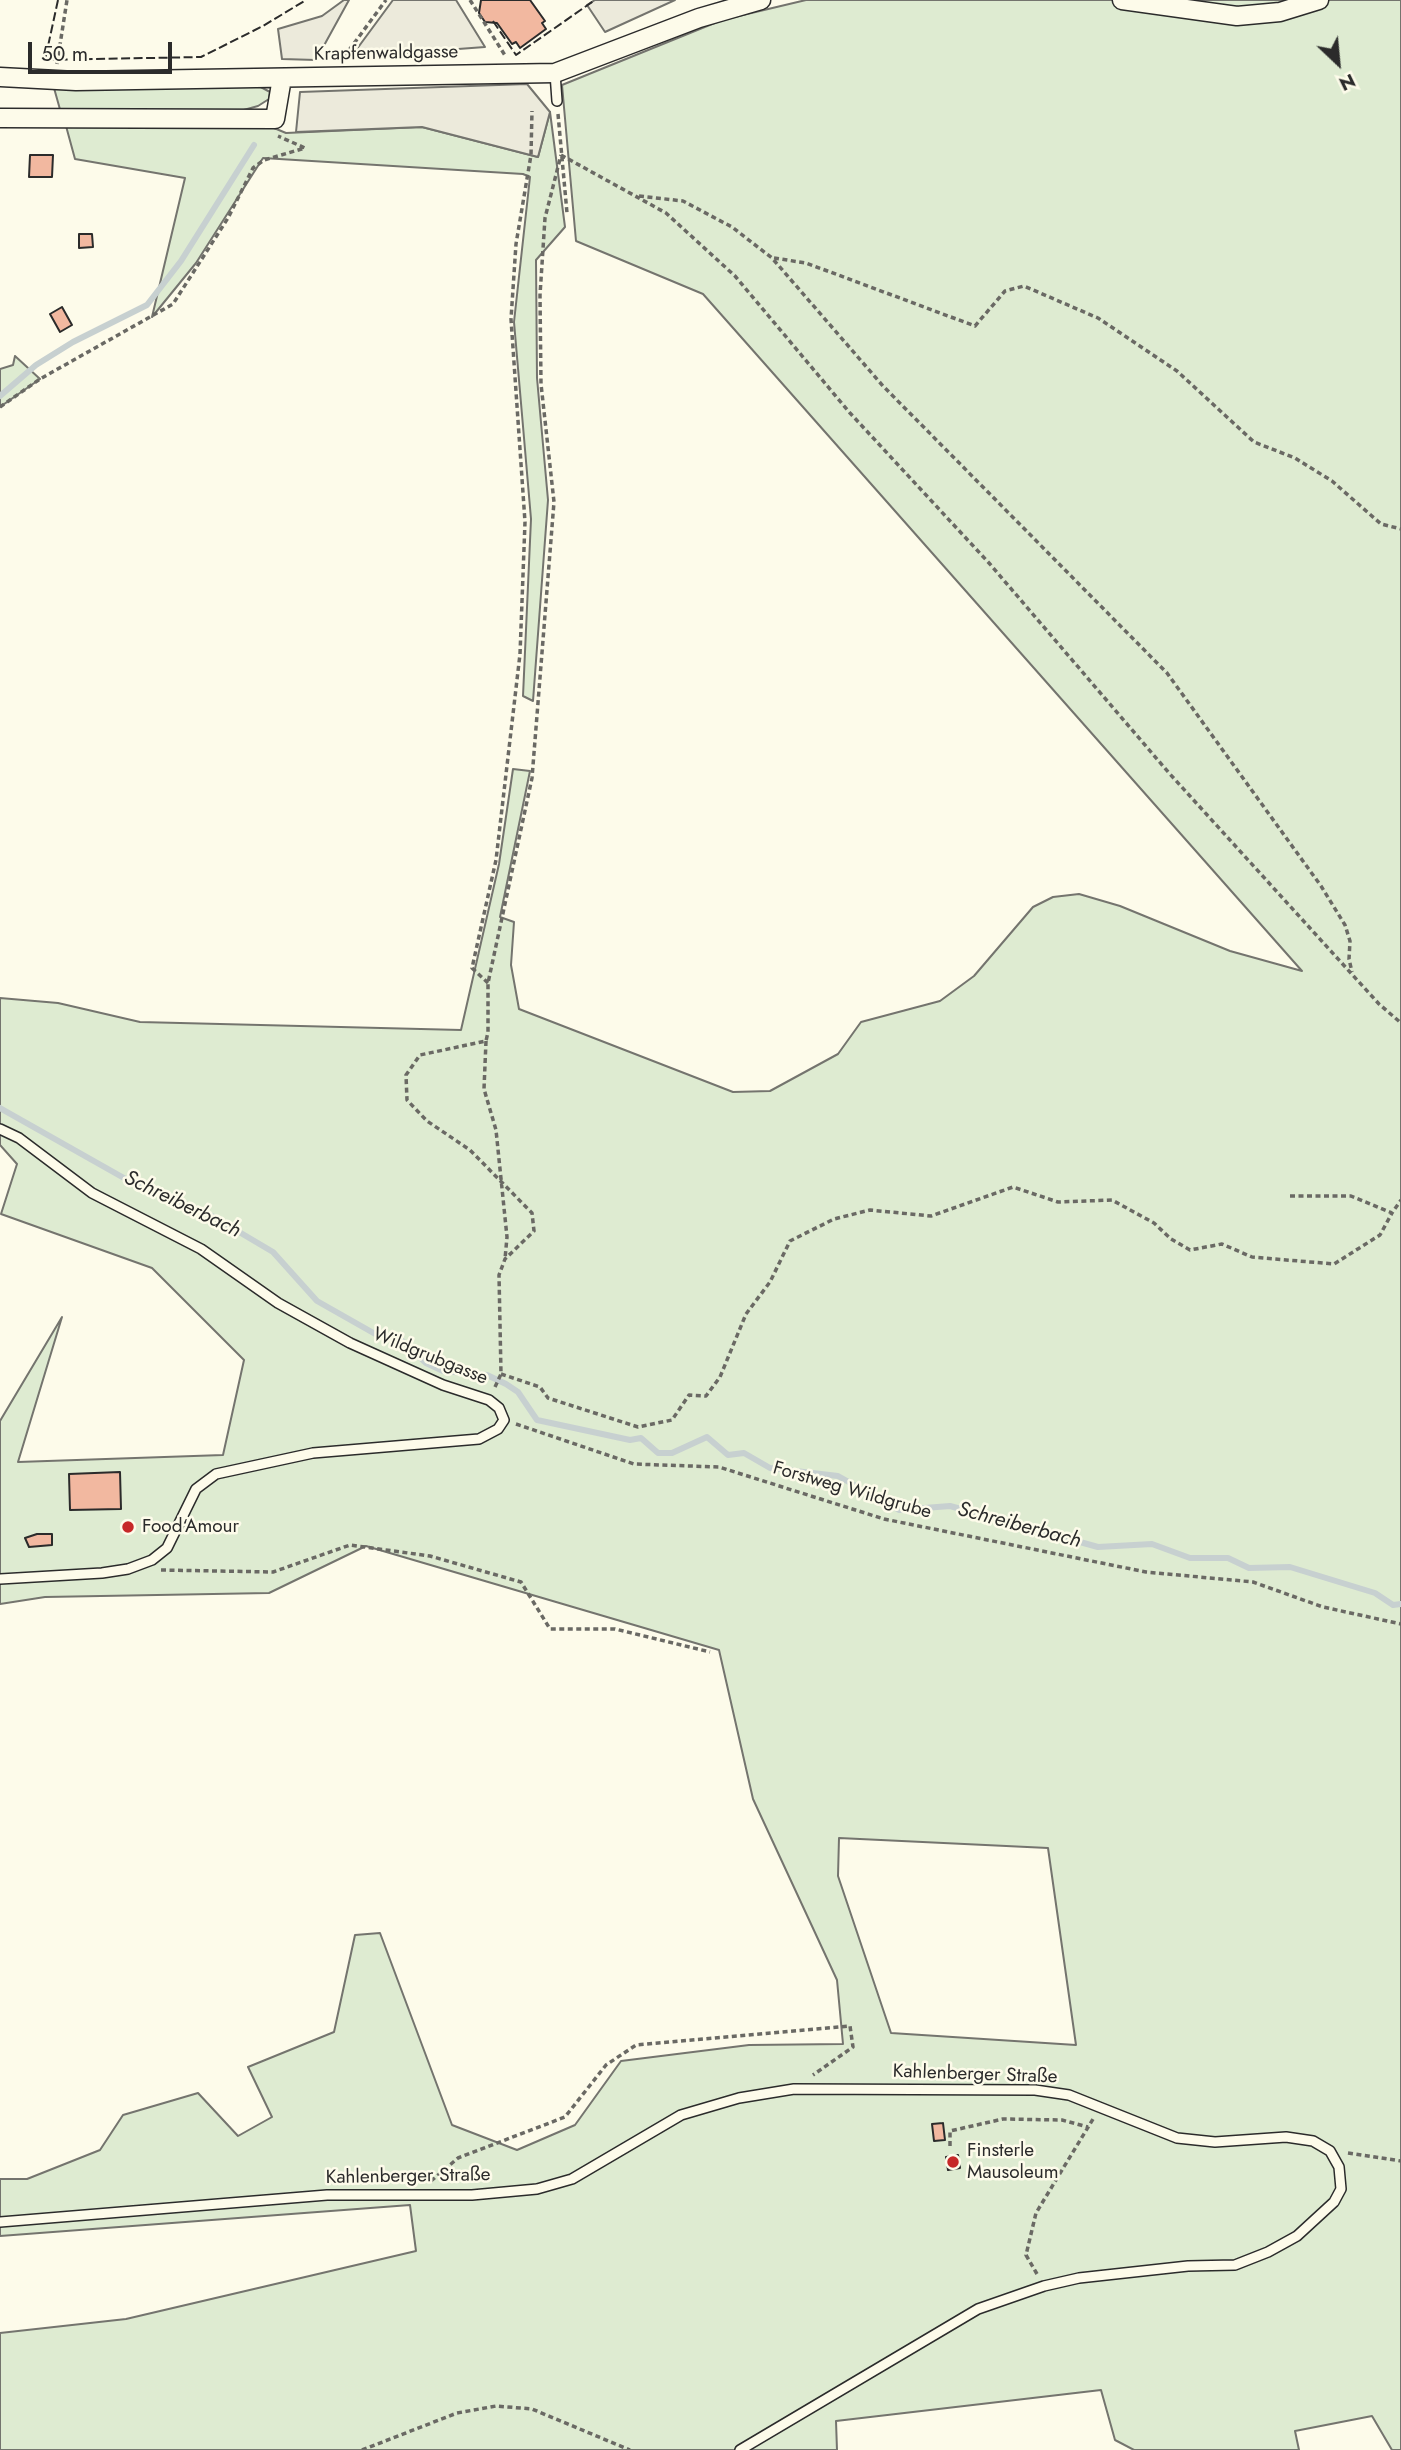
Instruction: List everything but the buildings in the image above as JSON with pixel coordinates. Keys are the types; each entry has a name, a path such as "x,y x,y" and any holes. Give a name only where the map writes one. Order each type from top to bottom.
{"street":[{"name":"Krapfenwaldgasse","path":"0,78 282,78 555,73 699,18 761,0"},
{"path":"1122,0 1237,16 1280,12 1319,0"},
{"path":"0,118 275,119 282,78"}],"lane":[{"path":"555,73 557,101"},
{"name":"Wildgrubgasse","path":"0,1129 19,1138 92,1193 201,1249 278,1303 350,1343 443,1385 489,1400 499,1408 504,1420"},
{"path":"0,1579 128,1569 152,1560 167,1548 196,1489 216,1474 313,1453 479,1439 498,1429 504,1420"},
{"name":"Kahlenberger Straße","path":"0,2222 327,2195 472,2195 537,2189 572,2179 681,2115 719,2102 794,2089 1035,2090 1069,2095 1101,2105 1177,2138 1215,2142 1286,2137 1313,2141 1330,2151"},
{"path":"740,2450 978,2309 1044,2286 1079,2278 1188,2266 1235,2265 1268,2252 1297,2236 1334,2202 1342,2178 1330,2151"}],"path":[{"path":"55,80 67,0"},
{"path":"339,64 386,0"},
{"path":"470,0 516,74"},
{"path":"488,983 472,968 496,860 520,654 525,522 511,319 516,244 531,155 532,111"},
{"path":"559,116 567,213"},
{"path":"0,407 40,379 173,304 228,218 253,169 264,160 305,149 270,133 268,126 275,119"},
{"path":"492,1393 501,1374 499,1275 505,1259 507,1237 496,1130 484,1089 488,983 532,778 554,502 541,384 540,295 545,218 561,155"},
{"path":"561,155 667,213 735,276 850,413 989,563 1169,773 1353,975 1401,1023"},
{"path":"637,196 682,201 732,227 772,258 883,386 1167,674 1321,887 1350,940 1349,959 1353,975"},
{"path":"772,258 806,263 975,326 1005,292 1024,286 1098,318 1177,371 1254,442 1295,458 1332,481 1381,524 1401,529"},
{"path":"486,1041 420,1055 406,1075 407,1100 427,1121 470,1150 532,1213 534,1231 505,1259"},
{"path":"501,1374 540,1387 548,1398 638,1427 672,1420 689,1395 706,1396 720,1377 746,1314 770,1282 790,1241 834,1219 870,1210 931,1216 1013,1186 1058,1202 1112,1200 1154,1223 1171,1240 1190,1250 1222,1244 1252,1257 1334,1264 1380,1235 1401,1200"},
{"path":"1290,1196 1351,1196 1392,1213"},
{"name":"Forstweg Wildgrube","path":"504,1420 634,1464 719,1467 884,1519 1146,1572 1253,1582 1323,1607 1401,1624"},
{"path":"128,1569 273,1572 350,1545 430,1556 521,1582 550,1629 615,1629 710,1652"},
{"path":"417,2194 458,2158 565,2117 606,2065 636,2045 850,2026 853,2048 794,2089"},
{"path":"950,2146 950,2131 1003,2119 1062,2120 1088,2127 1037,2213 1026,2255 1044,2286"},
{"path":"1330,2151 1401,2161"},
{"path":"362,2450 457,2413 496,2406 532,2409 630,2450"}],"green space":[{"path":"806,0 1401,0 1401,2450 1392,2450 1372,2416 1295,2431 1299,2450 1134,2450 1115,2440 1101,2390 836,2421 837,2450 0,2450 0,2333 126,2319 416,2251 410,2205 0,2236 0,2179 27,2179 100,2150 123,2115 198,2093 238,2136 272,2117 248,2067 334,2032 355,1935 380,1933 452,2125 517,2150 575,2125 621,2061 749,2045 843,2044 837,1980 753,1799 719,1650 366,1546 269,1593 45,1597 0,1604 0,1421 62,1317 18,1462 223,1455 244,1360 152,1268 1,1214 17,1164 0,1145 0,998 58,1003 140,1022 461,1030 499,864 513,769 530,771 500,917 514,922 511,965 519,1009 733,1092 770,1091 838,1054 861,1022 940,1001 974,976 1033,907 1053,897 1079,894 1120,906 1230,951 1302,971 703,294 576,241 562,85 722,20","holes":["839,1838 1048,1848 1076,2045 891,2033 838,1876"]},
{"path":"257,85 270,92 269,99 258,106 240,111 61,113 54,88"},
{"path":"550,112 565,227 536,260 537,378 548,500 533,701 523,696 531,519 514,322 530,177 523,174 263,158 196,263 152,317 185,178 75,159 66,126 262,123 286,133 422,127 538,157"},
{"path":"15,356 40,379 0,407 0,369 13,365"}],"shaded area":[{"path":"344,0 349,0 316,60 282,59 278,29 322,16"},
{"path":"393,0 456,0 485,47 351,57"},
{"path":"595,0 675,0 605,32 587,5"},
{"path":"527,84 550,112 538,157 422,127 296,132 300,92"}],"waterway":[{"path":"0,396 36,365 73,342 147,305 181,261 254,145"},
{"name":"Schreiberbach","path":"0,1108 131,1182 207,1213 273,1252 317,1301 377,1335 398,1337 426,1363 443,1371 487,1375 506,1384 518,1392 537,1420 630,1440 641,1438 658,1453 672,1453 707,1437 728,1455 744,1453 770,1468 838,1476 899,1510 950,1506 1098,1547 1152,1544 1190,1558 1228,1558 1249,1568 1290,1567 1375,1593 1393,1605 1401,1604"}],"fence":[{"path":"58,0 45,60 201,57 263,26 306,0"},
{"path":"493,21 516,55 595,0"}],"place":[{"name":"Food‘Amour","path":"128,1527"},
{"name":"Finsterle Mausoleum","path":"953,2162"}]}
